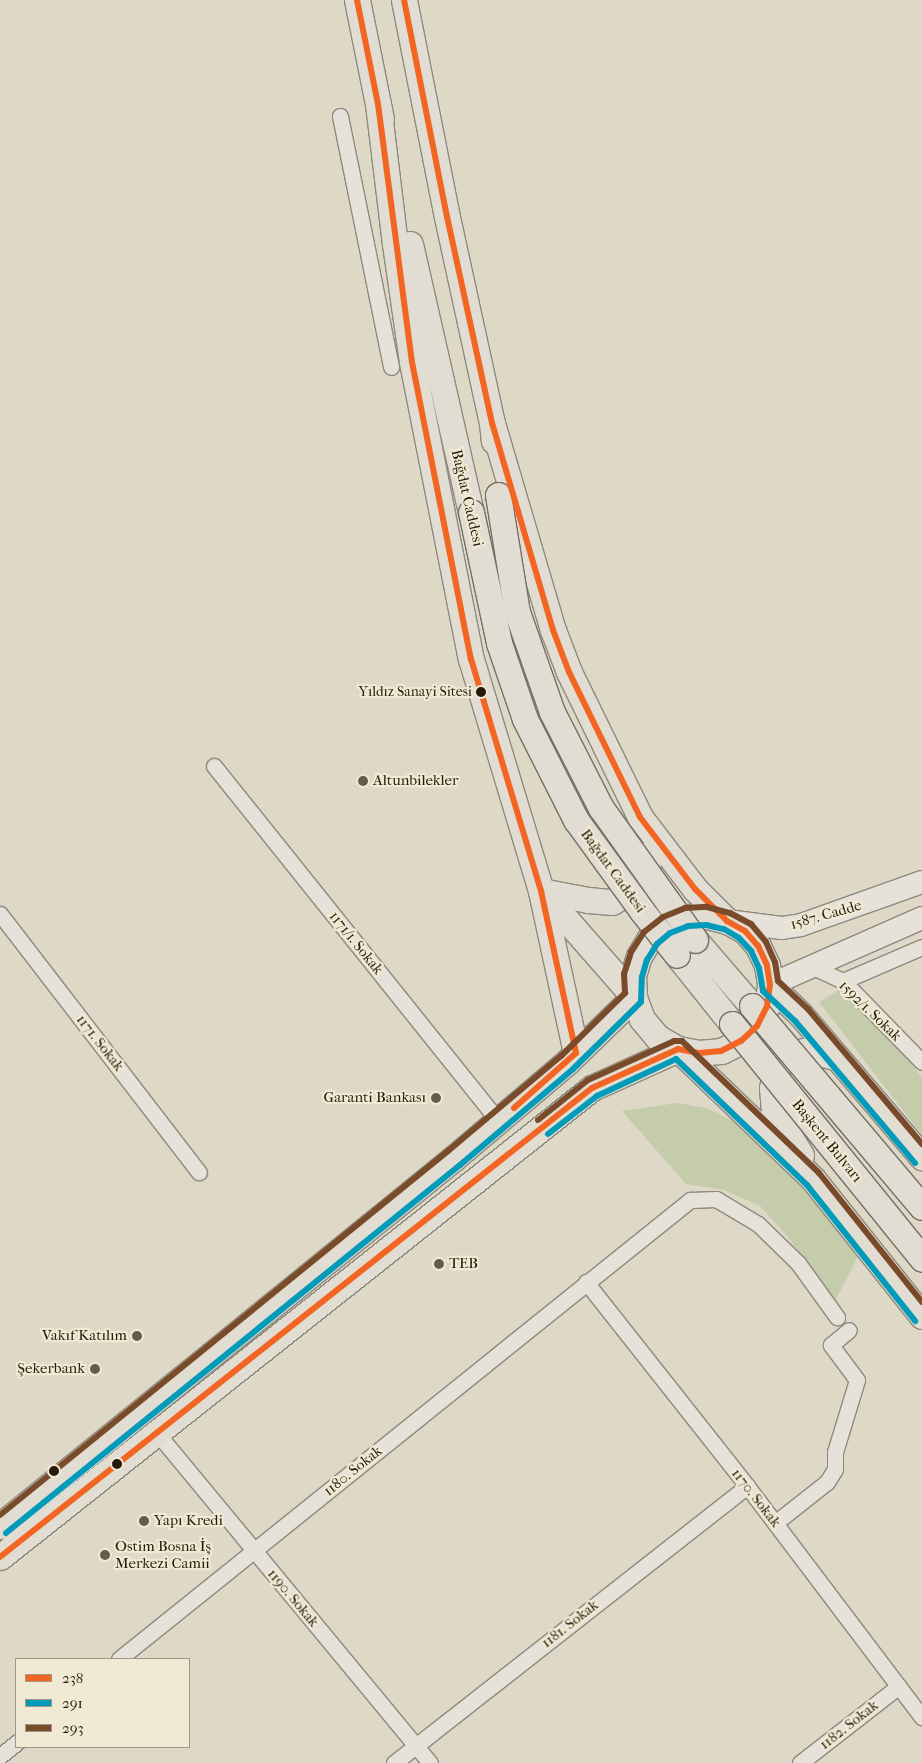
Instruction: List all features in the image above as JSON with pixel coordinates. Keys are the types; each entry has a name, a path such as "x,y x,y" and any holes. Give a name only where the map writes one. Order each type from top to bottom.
{"main road":[{"name":"Bağdat Caddesi","path":"357,0 378,104 499,643 525,719 576,820 642,911 686,947"},
{"name":"Bağdat Caddesi","path":"404,0 447,217 492,423 498,495 517,612 552,712 601,808 686,947"},
{"path":"378,104 412,362 471,659 541,891 576,1053"},
{"path":"492,423 553,630 566,664 640,817 695,889 727,921"},
{"path":"541,891 588,900 612,902 643,884 651,849 648,827"},
{"name":"1587. Cadde","path":"727,921 782,928 801,925 922,882"},
{"path":"541,891 634,997"},
{"path":"0,1557 592,1088 678,1049 699,1053 721,1051 741,1041 756,1026 767,1006 770,985 767,965 758,946 745,931 727,921 706,916 686,917 650,938 639,956 633,976 634,997 642,1019 657,1037 678,1049 813,1179 922,1316"},
{"path":"770,985 922,918"},
{"name":"Başkent Bulvarı","path":"686,947 752,1006 922,1207"},
{"name":"Başkent Bulvarı","path":"686,947 732,1024 922,1259"},
{"path":"770,985 801,1015 922,1157"},
{"path":"0,1526 498,1120 576,1053 634,997"},
{"path":"813,1179 774,1111 772,1088 781,1057 808,1050 837,1058"},
{"path":"576,1053 585,1054 593,1059 596,1071 592,1088"}],"street":[{"path":"340,116 391,367"},
{"name":"1171/1. Sokak","path":"214,766 498,1120"},
{"name":"1171. Sokak","path":"0,914 199,1172"},
{"path":"843,982 922,947"},
{"name":"1592/1. Sokak","path":"813,967 843,982 922,1062"},
{"name":"1180. Sokak","path":"120,1658 690,1200 716,1199 758,1224 798,1263 837,1317"},
{"name":"1170. Sokak","path":"586,1282 775,1523 922,1717"},
{"path":"775,1523 827,1482 835,1469 835,1452 857,1380 831,1345 849,1330"},
{"name":"1190. Sokak","path":"157,1433 430,1763"},
{"name":"1181. Sokak","path":"394,1763 746,1486"},
{"name":"1182. Sokak","path":"800,1763 899,1686"},
{"path":"0,1756 15,1743"}],"green space":[{"path":"839,990 899,1049 922,1077 922,1135 819,1002"},
{"path":"677,1103 707,1108 732,1121 767,1148 802,1187 858,1256 835,1301 788,1237 760,1206 724,1190 686,1184 622,1111"}],"transit line":[{"name":"238","path":"357,0 378,104 412,362 471,659 541,891 576,1053 514,1108"},
{"name":"238","path":"0,1557 592,1088 678,1049 699,1053 721,1051 741,1041 757,1026 767,1006 770,985 767,965 758,946 745,931 727,921 695,889 640,817 569,672 553,630 492,423 447,217 404,0"},
{"name":"293","path":"0,1515 448,1151 561,1056 625,993 624,974 631,952 644,932 663,917 685,908 707,907 730,913 751,924 766,942 775,962 778,981 808,1009 922,1144"},
{"name":"291","path":"6,1533 460,1165 573,1069 641,1002 642,977 647,960 657,944 670,933 688,926 706,925 724,929 739,938 751,951 759,968 763,991 795,1021 915,1163"},
{"name":"293","path":"538,1120 588,1080 674,1041 682,1041 819,1173 922,1302"},
{"name":"291","path":"548,1134 597,1096 676,1059 807,1185 915,1321"}],"place":[{"name":"Yıldız Sanayi Sitesi","path":"481,692"},
{"name":"Altunbilekler","path":"363,781"},
{"name":"Garanti Bankası","path":"436,1098"},
{"name":"TEB","path":"439,1264"},
{"name":"Vakıf Katılım","path":"137,1336"},
{"name":"Şekerbank","path":"95,1369"},
{"name":"Yapı Kredi","path":"144,1521"},
{"name":"Ostim Bosna İş Merkezi Camii","path":"105,1555"}]}
